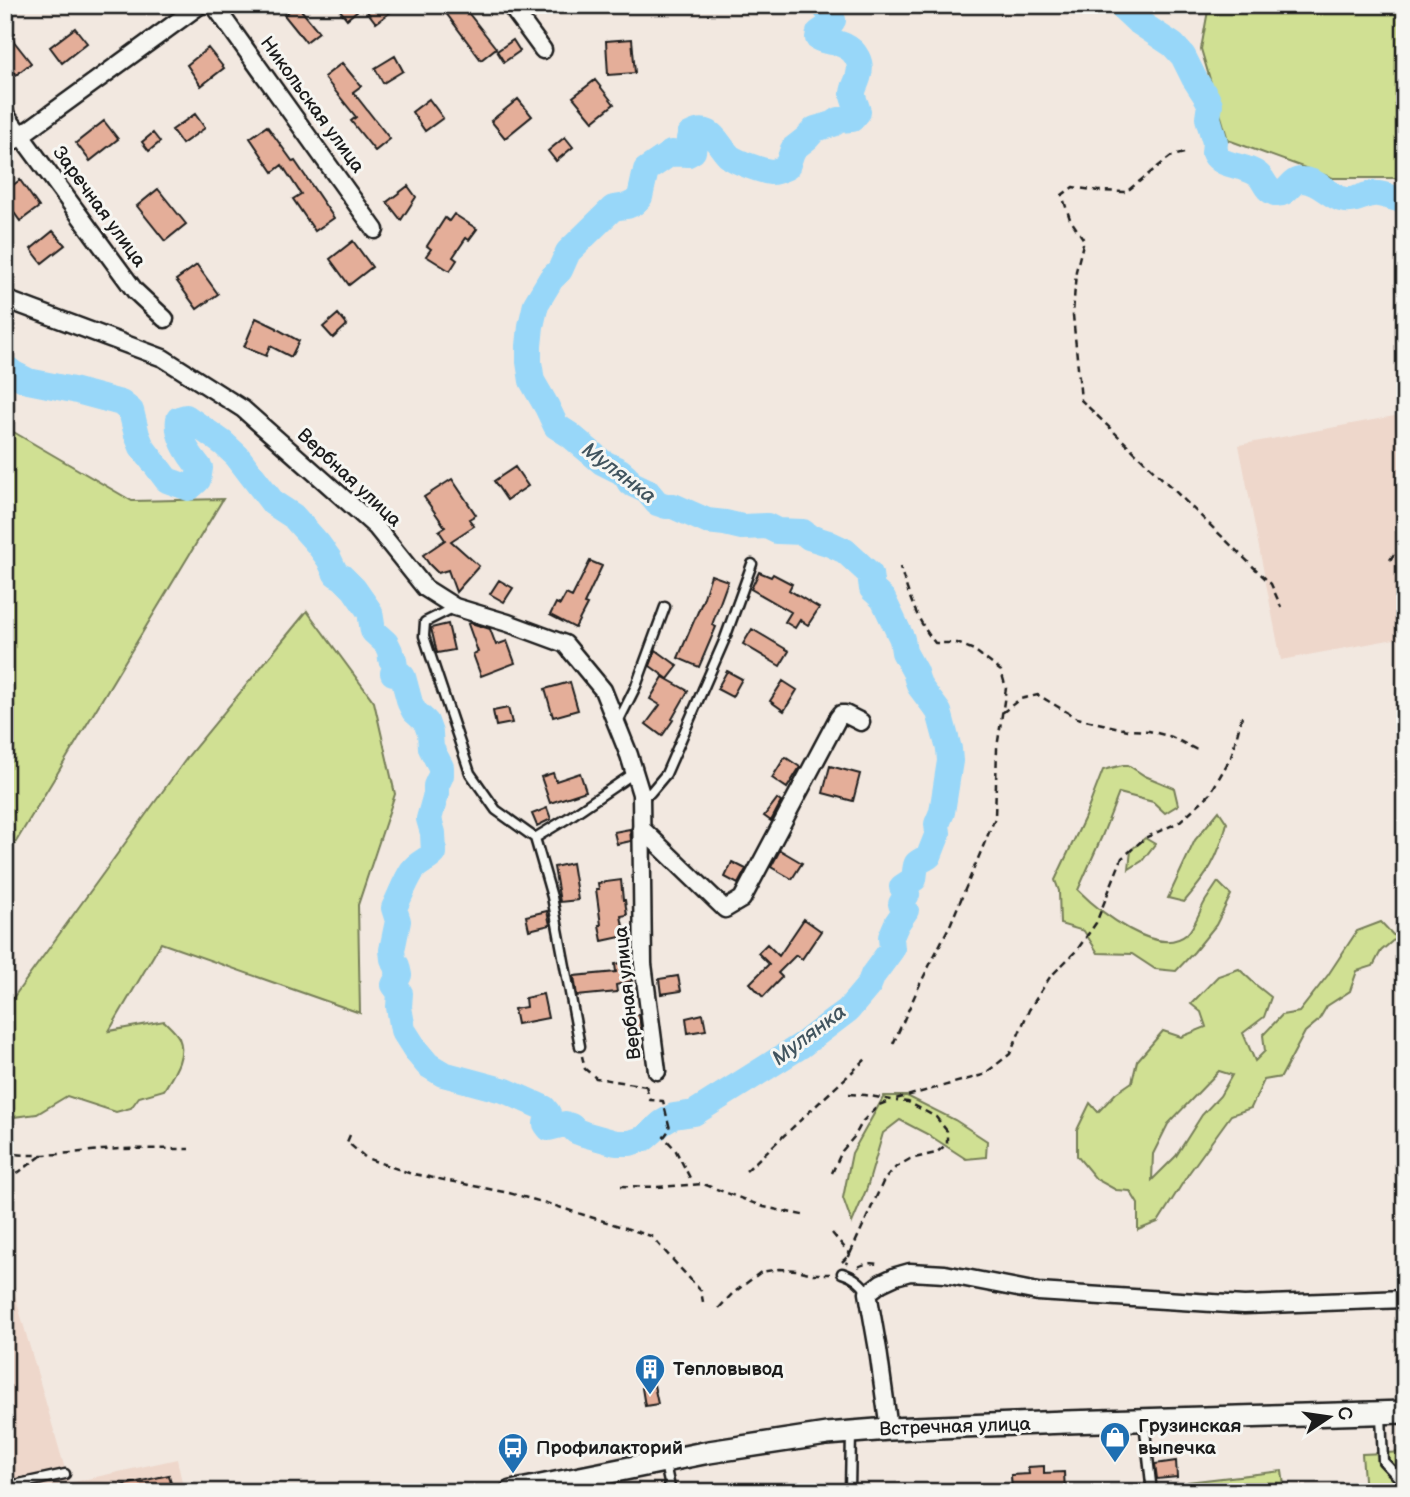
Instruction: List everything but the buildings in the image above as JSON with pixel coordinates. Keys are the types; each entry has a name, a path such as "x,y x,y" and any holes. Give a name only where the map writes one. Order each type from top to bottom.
{"main road":[{"name":"Встречная улица","path":"511,1492 664,1461 803,1437 851,1432 1144,1419 1405,1412"}],"street":[{"path":"5,147 200,5"},
{"name":"Никольская улица","path":"214,5 375,230"},
{"path":"509,5 543,50"},
{"name":"Заречная улица","path":"5,114 135,291 165,319"},
{"name":"Вербная улица","path":"5,299 163,358 243,409 376,527 425,588 455,607 508,623 565,645 603,690 629,755 640,794 643,964 657,1071"},
{"path":"641,828 725,909 743,899 838,718 845,714 861,722"},
{"path":"889,1429 868,1293 895,1276 911,1272 945,1274 1038,1292 1244,1306 1405,1299"}],"lane":[{"path":"640,794 650,793 666,774 724,641 752,564"},
{"path":"455,607 425,622 424,636 470,773 496,810 535,838 552,897 580,1046"},
{"path":"617,724 636,686 665,607"},
{"path":"535,838 634,773"},
{"path":"839,1270 860,1282 868,1293"},
{"path":"1381,1412 1383,1461 1405,1488"},
{"path":"1144,1419 1152,1492"},
{"path":"850,1492 851,1432"},
{"path":"664,1461 671,1492"},
{"path":"5,1487 65,1474"}],"path":[{"path":"1184,153 1170,157 1125,192 1073,187 1062,195 1070,219 1084,240 1076,271 1073,315 1081,400 1271,584 1281,607"},
{"path":"1390,559 1405,538"},
{"path":"893,1044 951,923 995,818 997,748 1006,688 1001,671 974,650 957,643 935,643 914,611 900,567"},
{"path":"1002,713 1020,699 1038,695 1077,718 1128,730 1150,731 1172,737 1199,751"},
{"path":"832,1173 842,1151 863,1121 879,1105 983,1076 1010,1054 1029,1010 1050,977 1077,950 1096,923 1122,858 1145,838 1179,822 1210,794 1231,757 1242,716"},
{"path":"580,1046 585,1069 596,1078 646,1086 650,1100 663,1101 670,1129 664,1137 675,1149 690,1178"},
{"path":"746,1171 867,1058"},
{"path":"839,1270 850,1254 884,1180 890,1173 910,1160 936,1153 947,1144 947,1131 936,1117 908,1102 865,1094 849,1094"},
{"path":"350,1135 347,1142 366,1157 382,1164 409,1173 546,1203 651,1236 701,1292 703,1302"},
{"path":"5,1152 44,1154 124,1149 189,1149"},
{"path":"5,1178 19,1172 44,1154"},
{"path":"621,1186 703,1184 764,1207 807,1216"},
{"path":"832,1233 850,1254"},
{"path":"839,1270 850,1254"},
{"path":"719,1308 732,1294 761,1272 779,1269 813,1274 830,1273"}],"shaded area":[{"path":"1405,414 1405,637 1281,660 1239,445"},
{"path":"12,1285 69,1483 177,1459 184,1492 5,1492 5,1288"}],"green space":[{"path":"1209,5 1405,5 1405,178 1333,178 1228,140 1201,49"},
{"path":"5,427 132,501 223,499 5,860"},
{"path":"307,611 374,702 395,794 358,905 360,1013 161,943 109,1031 164,1021 172,1029 179,1038 181,1052 178,1065 164,1090 139,1097 131,1108 116,1112 67,1096 37,1114 5,1118 5,1009 189,755"},
{"path":"1123,765 1174,788 1178,805 1165,813 1153,802 1119,793 1078,890 1114,920 1145,937 1161,941 1175,940 1190,931 1218,882 1231,895 1216,925 1176,971 1155,969 1132,954 1098,953 1084,931 1060,924 1059,891 1055,880 1084,819 1103,770"},
{"path":"1219,811 1227,823 1211,866 1184,902 1168,898 1195,840"},
{"path":"1145,838 1155,844 1142,861 1129,869 1131,850"},
{"path":"1381,922 1396,938 1381,951 1373,966 1357,971 1350,991 1327,1006 1318,1021 1305,1032 1281,1077 1264,1080 1251,1108 1231,1115 1158,1222 1138,1230 1138,1204 1130,1191 1116,1190 1096,1179 1077,1156 1077,1130 1090,1103 1098,1112 1116,1093 1132,1082 1137,1061 1163,1031 1181,1037 1206,1027 1201,1012 1191,1004 1218,976 1239,969 1271,997 1264,1017 1243,1033 1255,1061 1265,1051 1263,1035 1282,1015 1299,1012 1357,931","holes":["1219,1071 1232,1075 1176,1156 1152,1180 1153,1154 1168,1124"]},
{"path":"884,1096 907,1096 955,1120 987,1141 986,1157 966,1159 900,1120 883,1133 867,1188 852,1223 843,1198 852,1153"},
{"path":"1405,1452 1405,1492 1365,1492 1362,1454"},
{"path":"1282,1471 1285,1492 1189,1492 1188,1482"}],"waterway":[{"name":"Мулянка","path":"5,367 28,381 121,403 131,411 142,447 167,480 189,488 198,480 200,468 188,452 180,432 179,419 186,417 237,456 273,503 293,516 318,544 336,574 354,589 370,612 373,631 386,643 391,659 394,660 393,673 399,673 403,677 414,711 426,722 431,748 441,767 429,819 434,853 412,871 394,908 398,921 392,950 399,975 394,985 400,993 399,1007 403,1030 428,1065 443,1074 506,1091 544,1108 548,1113 546,1124 549,1128 565,1124 584,1134 616,1143 630,1143 645,1138 662,1123 674,1116 694,1113 802,1045 848,1010 869,985 892,949 891,937 906,910 901,904 907,894 902,887 914,879 917,864 929,856 938,833 937,824 942,812 950,761 939,712 920,687 883,599 872,589 870,574 845,551 803,532 707,521 673,506 657,503 647,491 630,483 620,471 602,462 556,426 532,381 529,362 531,326 536,304 551,279 560,270 568,252 613,208 627,206 640,197 646,170 671,153 688,154 693,151 690,135 704,131 709,133 732,158 773,172 787,167 793,149 815,129 839,120 852,119 858,112 853,93 860,70 859,62 849,48 818,38 819,33 833,20 823,5"},
{"name":"Мулянка","path":"1120,5 1137,21 1173,45 1183,56 1210,104 1208,118 1215,142 1214,153 1222,161 1252,171 1269,189 1279,194 1302,180 1313,182 1336,197 1346,200 1373,194 1405,200"}],"place":[{"name":"Тепловывод","path":"650,1396"},
{"name":"Грузинская выпечка","path":"1115,1464"},
{"name":"Профилакторий","path":"513,1475"}]}
